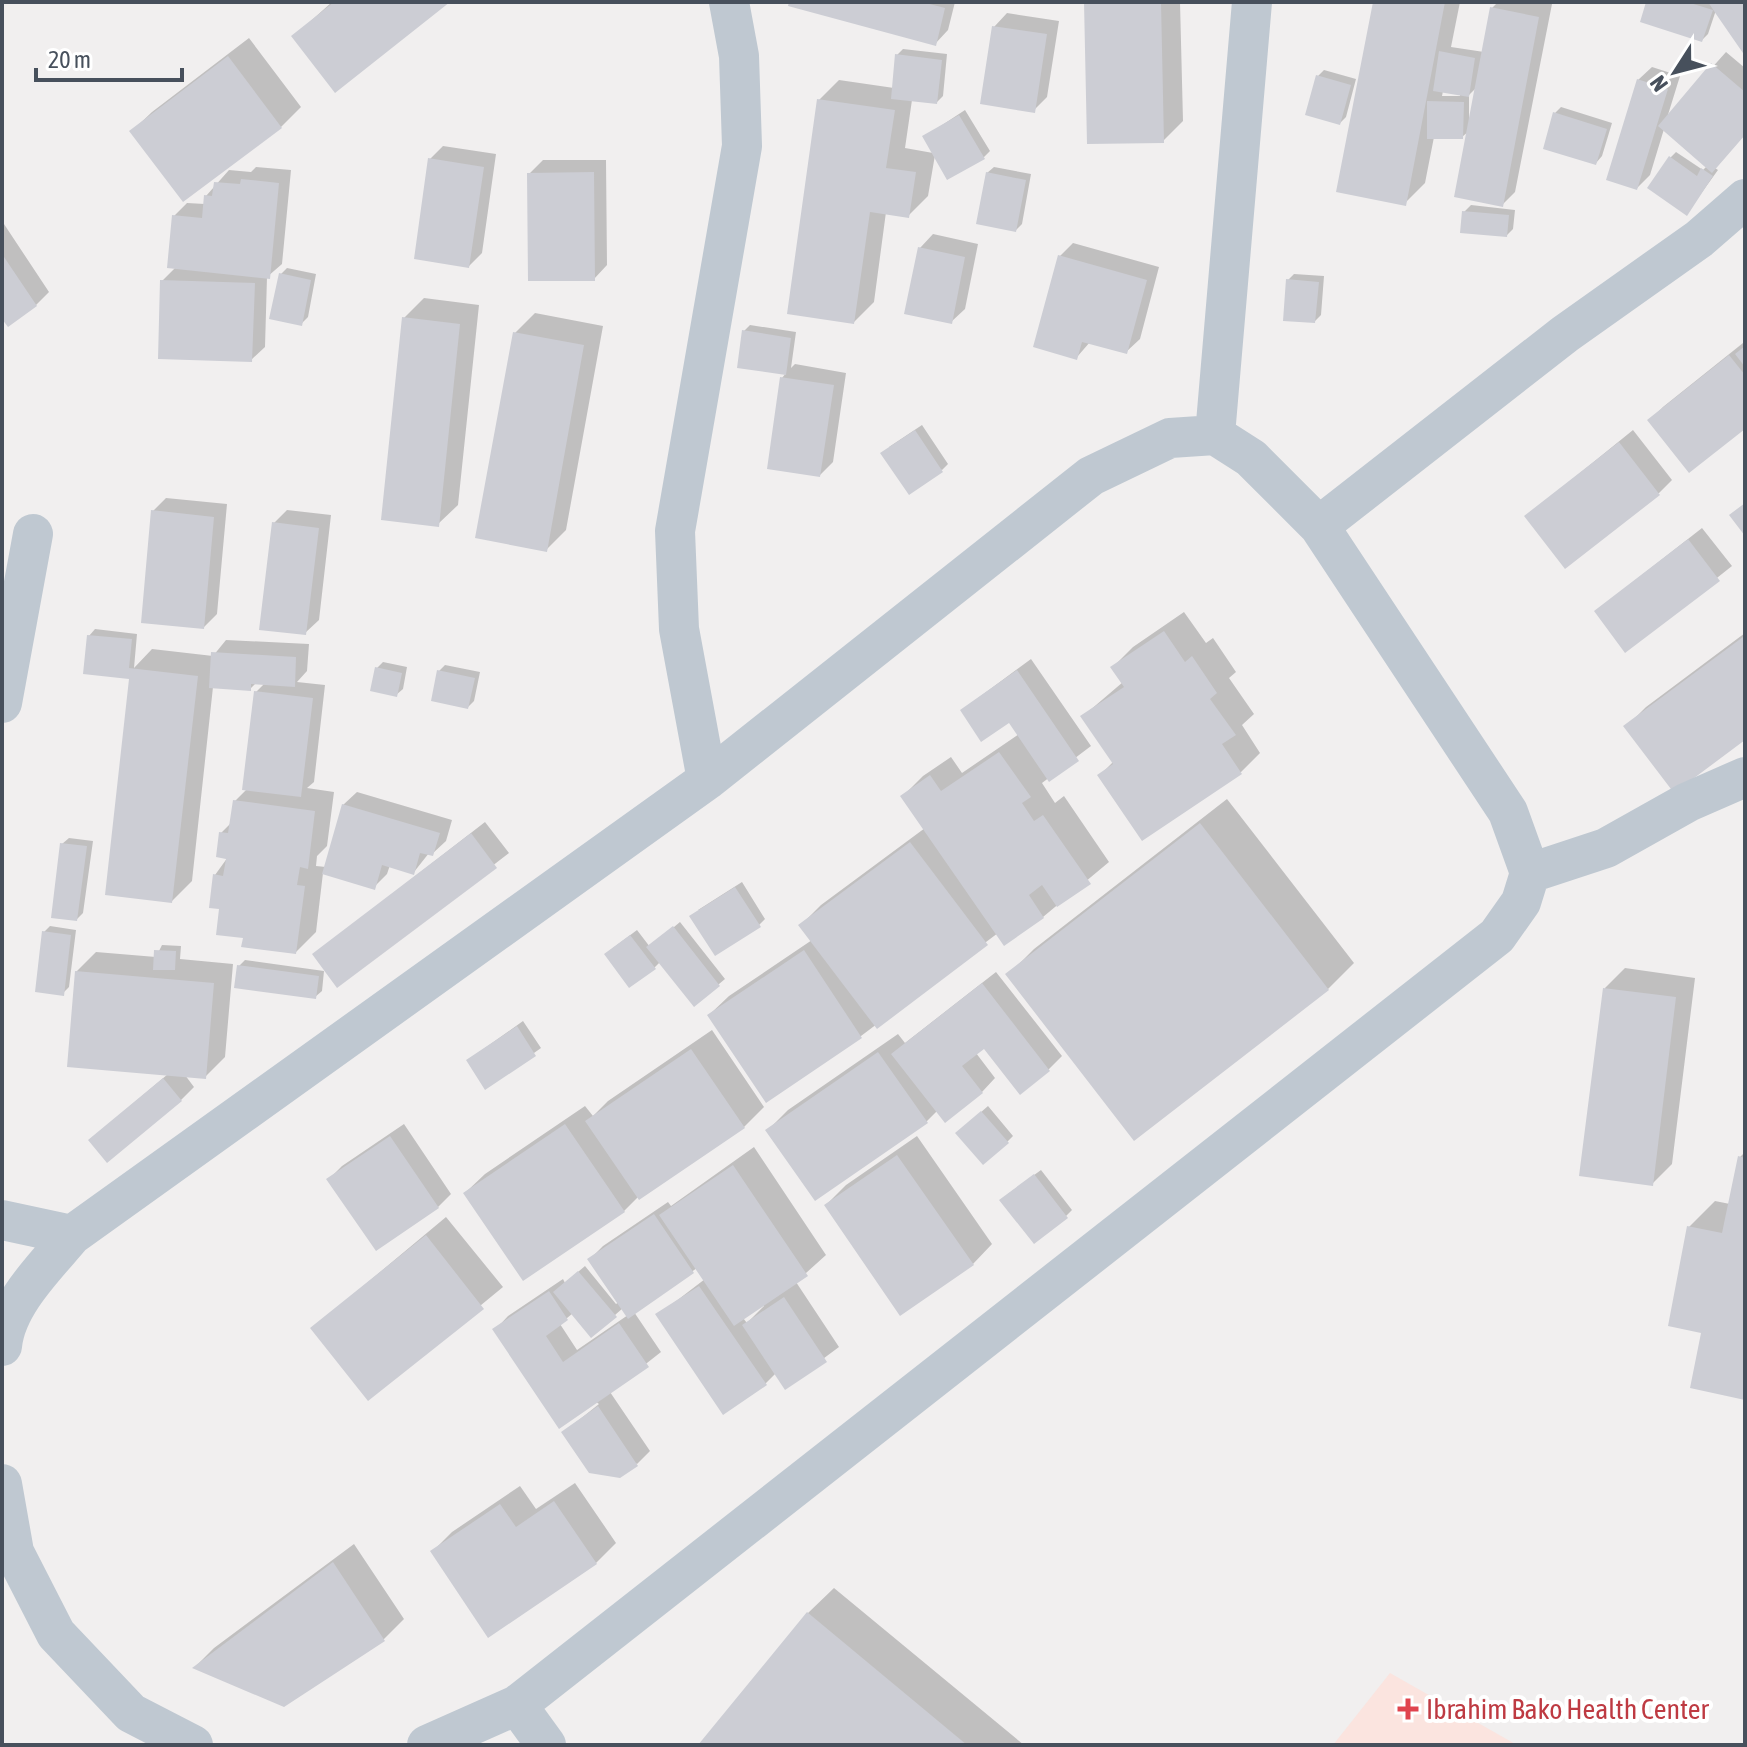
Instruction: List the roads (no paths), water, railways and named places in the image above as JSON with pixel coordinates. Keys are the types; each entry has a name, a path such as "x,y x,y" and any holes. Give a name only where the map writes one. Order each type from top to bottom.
{"street":[{"path":"707,780 679,629 675,531 742,146 739,56 729,2"},
{"path":"1215,435 1252,2"},
{"path":"1319,526 1565,334 1699,239 1745,199"},
{"path":"2,1346 3,1335 28,1287 72,1235 707,780 1091,476 1170,438 1215,435 1251,458 1319,526 1508,812 1530,873 1521,902 1497,936 517,1705 427,1745"},
{"path":"2,703 33,534"},
{"path":"1530,873 1606,848 1688,802 1745,777"},
{"path":"2,1220 72,1235"},
{"path":"2,1484 14,1552 56,1634 131,1713 188,1744"},
{"path":"517,1705 546,1745"}],"place":[{"name":"Ibrahim Bako Health Center","path":"1408,1709"}]}
